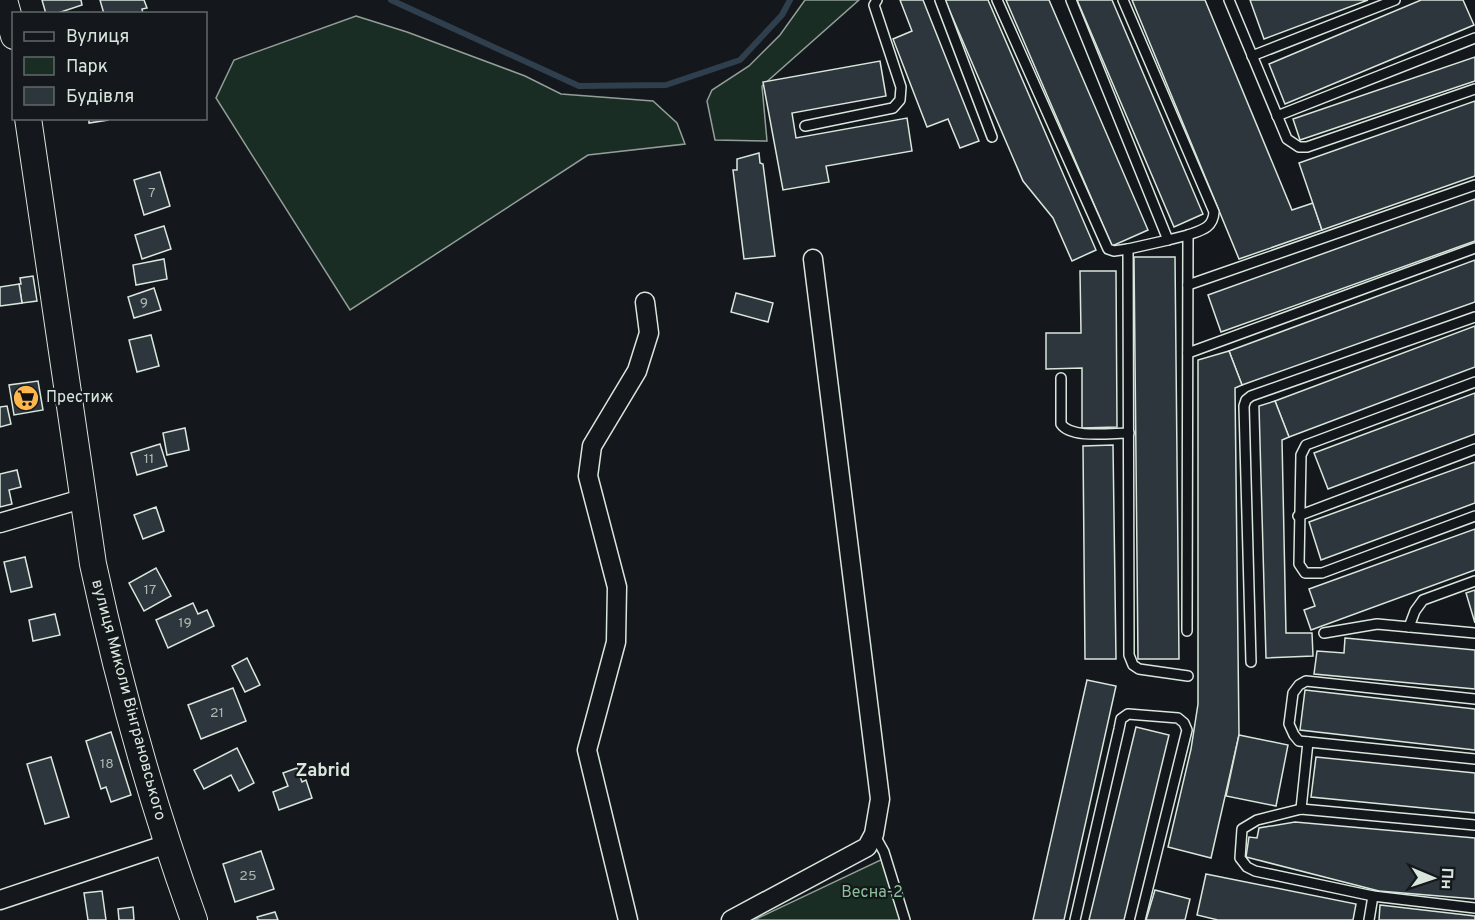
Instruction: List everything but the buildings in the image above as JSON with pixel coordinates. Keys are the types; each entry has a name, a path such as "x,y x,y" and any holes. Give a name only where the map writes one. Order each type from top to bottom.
{"main road":[{"path":"4,0 12,29"},
{"name":"вулиця Миколи Вінграновського","path":"28,120 93,564 140,757 194,920"}],"street":[{"path":"734,919 867,847 874,834 880,799 813,259"},
{"path":"628,920 587,750 616,642 617,587 588,476 592,446 637,371 649,333 645,302"},
{"path":"0,523 85,498"},
{"path":"0,900 167,844"}],"lane":[{"path":"805,126 893,108 900,100 901,87 874,5 877,0"},
{"path":"940,0 992,137"},
{"path":"997,0 1108,249 1113,251 1168,240 1207,228 1213,221 1214,212 1123,0"},
{"path":"1071,0 1168,240"},
{"path":"1229,0 1287,139 1299,147 1307,147 1475,89"},
{"path":"1252,56 1395,0"},
{"path":"1277,116 1475,38"},
{"path":"1188,285 1475,185"},
{"path":"1187,631 1188,235"},
{"path":"1188,353 1475,248"},
{"path":"1128,249 1129,655 1133,665 1139,669 1188,676"},
{"path":"1251,662 1244,406 1246,400 1251,396 1475,317"},
{"path":"1061,378 1060,424 1065,429 1075,433 1129,433"},
{"path":"1475,382 1306,445 1301,455 1299,564 1305,573 1322,573 1475,516"},
{"path":"1299,516 1475,449"},
{"path":"1409,627 1415,611 1423,600 1475,581"},
{"path":"1324,633 1377,624 1475,633"},
{"path":"1475,699 1306,681 1299,685 1293,693 1289,724 1299,741 1475,759"},
{"path":"1075,920 1121,719 1128,714 1178,718 1187,730 1140,920"},
{"path":"1301,809 1308,742"},
{"path":"1475,825 1301,809 1257,820 1242,829 1240,858 1247,867 1255,871 1373,896 1475,908"},
{"path":"874,834 884,852 905,920"},
{"path":"1369,920 1373,896"}],"green space":[{"path":"805,0 859,0 762,86 767,141 715,140 707,101 712,90 749,66 780,35"},
{"path":"356,16 407,32 525,76 561,94 653,101 677,123 685,144 588,155 350,310 216,98 234,60"},
{"name":"Весна-2","path":"889,856 907,920 754,920"}],"waterway":[{"path":"391,0 579,86 666,85 740,60 782,15 790,0"}],"place":[{"name":"Престиж","path":"26,398"}],"district":[{"name":"Zabrid","path":"323,771"}]}
